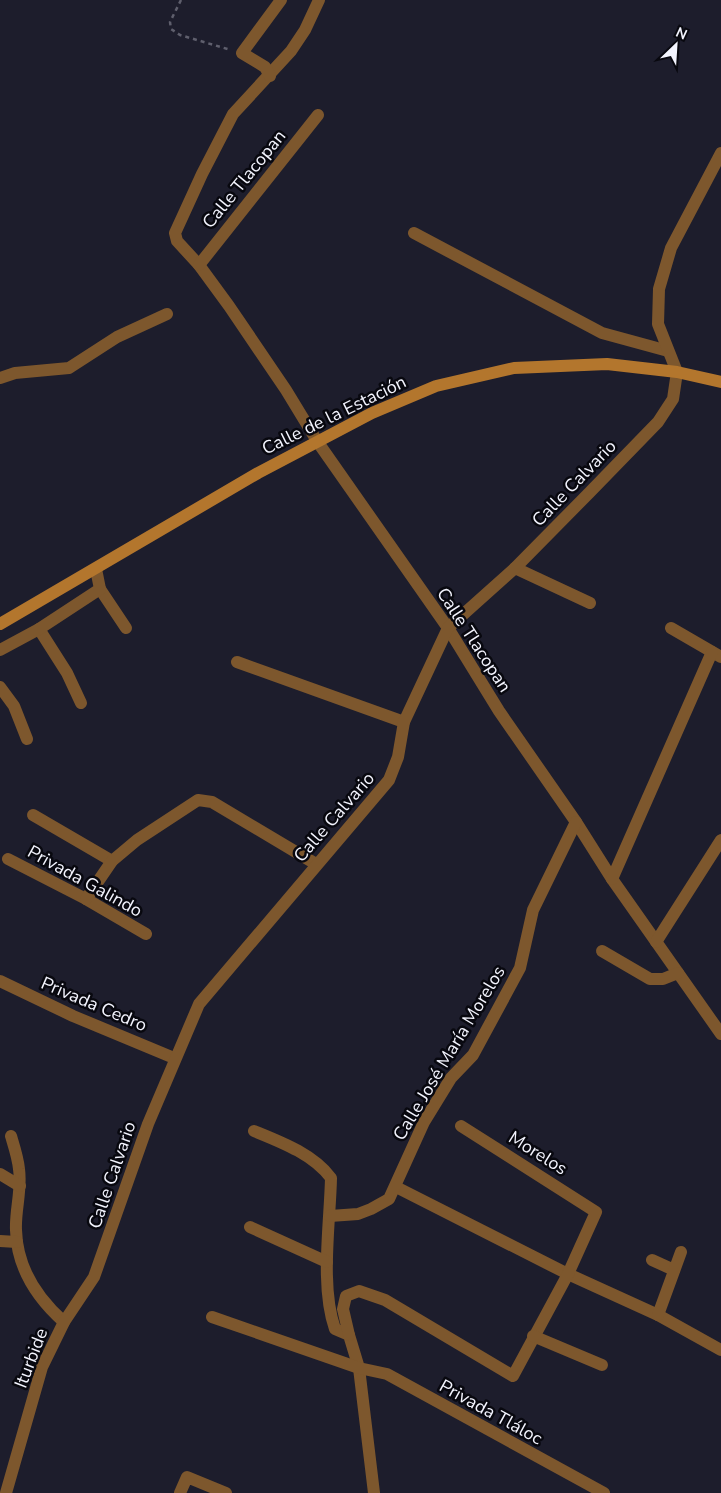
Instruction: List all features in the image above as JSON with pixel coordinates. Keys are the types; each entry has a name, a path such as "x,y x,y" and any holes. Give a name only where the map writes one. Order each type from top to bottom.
{"street":[{"path":"281,0 242,53 265,67 270,76 292,51 305,30 319,0"},
{"name":"Calle Tlacopan","path":"270,76 233,114 202,174 175,237 199,265 286,390 317,441 448,628 499,711 576,822 612,879 721,1034"},
{"name":"Calle Tlacopan","path":"199,265 318,115"},
{"path":"677,372 658,324 659,289 671,248 721,153"},
{"path":"414,232 602,333 668,351"},
{"path":"0,378 15,373 69,368 117,337 167,314"},
{"name":"Calle de la Estación","path":"0,624 258,473 372,413 436,386 514,368 607,364 677,372 721,382"},
{"name":"Calle Calvario","path":"64,1322 94,1276 174,1058 199,1004 389,780 398,757 404,722 448,628 515,568 658,422 673,399 677,372"},
{"path":"96,568 100,589 126,628"},
{"path":"515,568 590,602"},
{"path":"0,650 39,629 100,589"},
{"path":"612,879 716,654 671,628"},
{"path":"39,629 67,674 81,703"},
{"path":"237,662 404,722"},
{"path":"0,687 14,706 27,739"},
{"path":"86,899 112,861 190,804 204,800 316,864"},
{"path":"33,814 112,861"},
{"name":"Calle José María Morelos","path":"330,1216 358,1214 372,1209 389,1198 396,1187 424,1122 451,1078 473,1055 520,968 533,910 576,822"},
{"path":"656,942 721,840"},
{"name":"Privada Galindo","path":"8,859 86,899 146,934"},
{"path":"602,951 650,979 663,979 678,973"},
{"name":"Privada Cedro","path":"0,981 73,1016 174,1058"},
{"name":"Morelos","path":"460,1126 596,1212 568,1274"},
{"path":"254,1130 293,1148 323,1168 331,1178 327,1262 331,1318 335,1329 349,1335"},
{"path":"11,1136 19,1167 20,1186 16,1230 26,1276 32,1289 46,1306 64,1322"},
{"path":"0,1174 20,1186"},
{"path":"396,1187 568,1274 658,1315 721,1350"},
{"path":"250,1227 327,1262"},
{"path":"0,1241 18,1242"},
{"path":"658,1315 681,1252"},
{"path":"652,1260 674,1270"},
{"path":"374,1493 359,1368 343,1309 346,1296 359,1291 385,1300 513,1376 568,1274"},
{"name":"Privada Tláloc","path":"212,1317 359,1368 387,1374 604,1493"},
{"name":"Iturbide","path":"6,1493 5,1476 42,1367 64,1322"},
{"path":"533,1336 602,1365"},
{"path":"180,1493 187,1477 226,1493"}],"path":[{"path":"182,0 170,22 171,29 180,34 242,53"}]}
